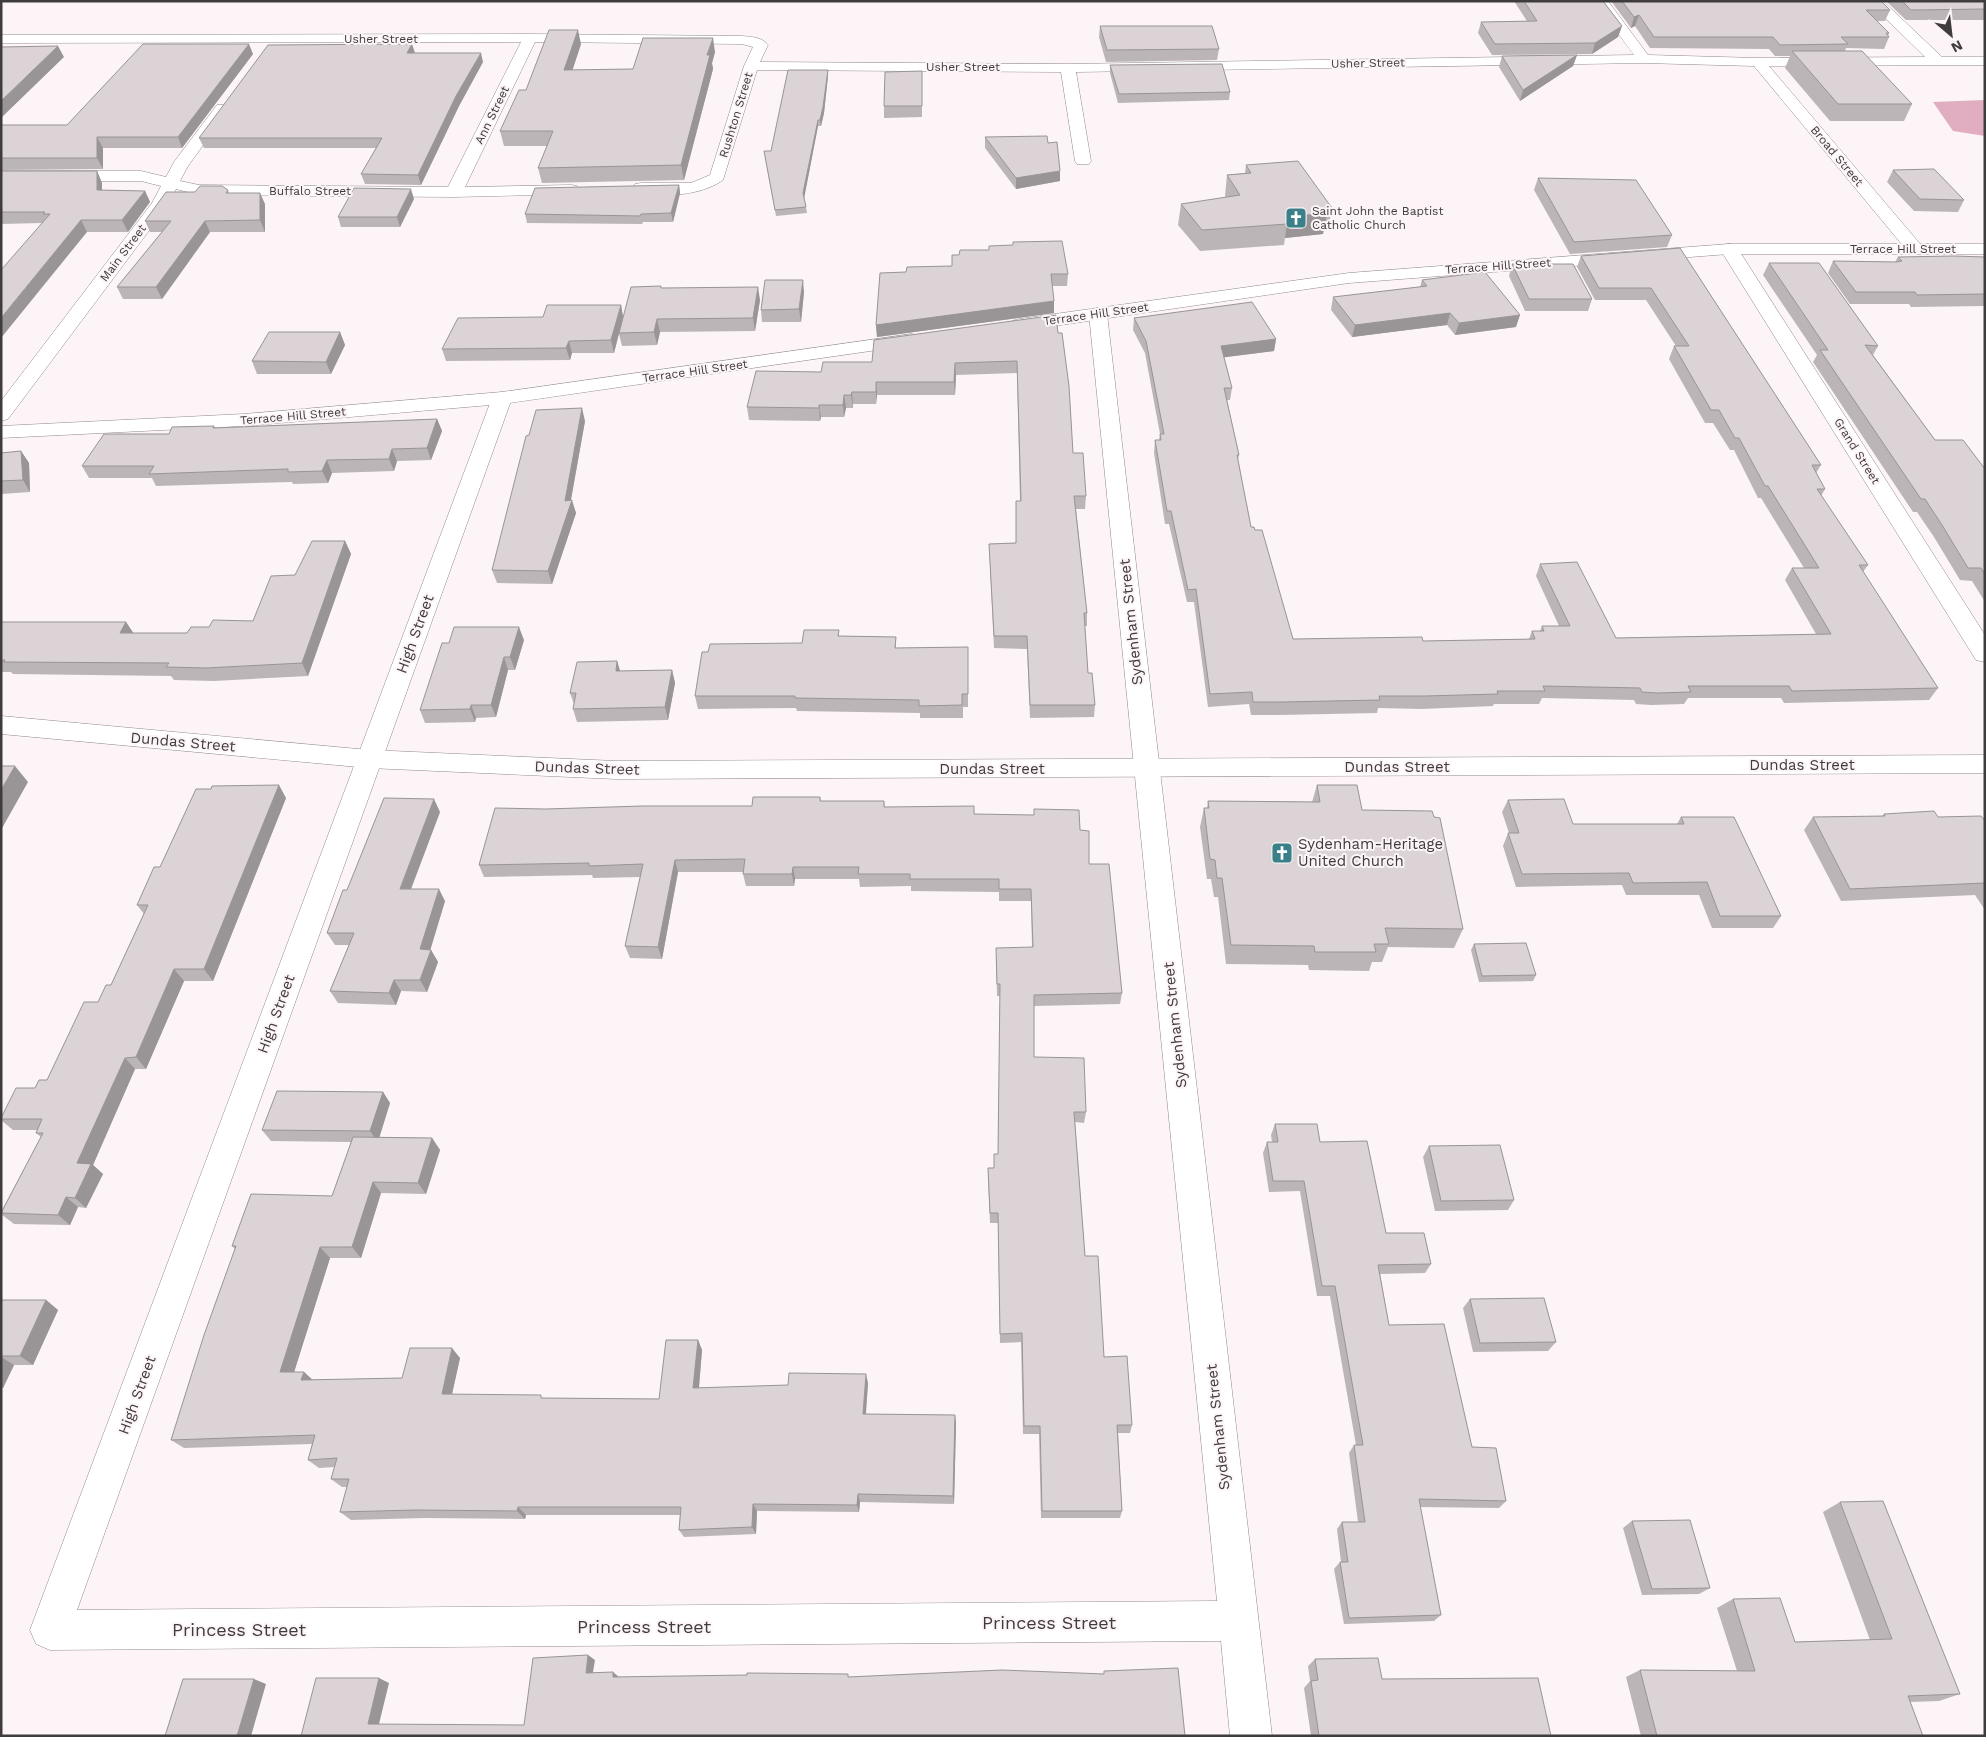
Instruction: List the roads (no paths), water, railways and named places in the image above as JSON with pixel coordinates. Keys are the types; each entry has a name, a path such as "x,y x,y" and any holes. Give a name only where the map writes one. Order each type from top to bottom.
{"street":[{"path":"1601,1 1644,59"},
{"path":"1874,1 1939,62"},
{"name":"Usher Street","path":"1,39 530,38 742,40 753,41 761,45"},
{"name":"Ann Street","path":"454,192 530,38"},
{"path":"262,55 274,39"},
{"name":"Rushton Street","path":"628,188 695,187 710,184 717,177 751,66 761,45"},
{"name":"Usher Street","path":"751,66 1068,68 1644,59 1758,62 1985,61"},
{"name":"Broad Street","path":"1758,62 1915,249"},
{"path":"1068,68 1083,161"},
{"name":"Main Street","path":"1,415 160,204 180,165 233,94"},
{"name":"Buffalo Street","path":"1,176 141,176 199,190 454,192 589,189"},
{"name":"Terrace Hill Street","path":"1000,328 1349,278 1729,248 1985,249"},
{"name":"Grand Street","path":"1729,248 1985,654"},
{"name":"Sydenham Street","path":"1098,314 1251,1736"},
{"name":"Terrace Hill Street","path":"1,432 244,420 502,398 932,337"},
{"name":"High Street","path":"50,1630 502,398"},
{"name":"Dundas Street","path":"1,725 369,759 616,770 1985,764"},
{"name":"Princess Street","path":"50,1630 1239,1621"}],"place":[{"name":"Saint John the Baptist Catholic Church","path":"1296,218"},
{"name":"Sydenham-Heritage United Church","path":"1282,853"}]}
